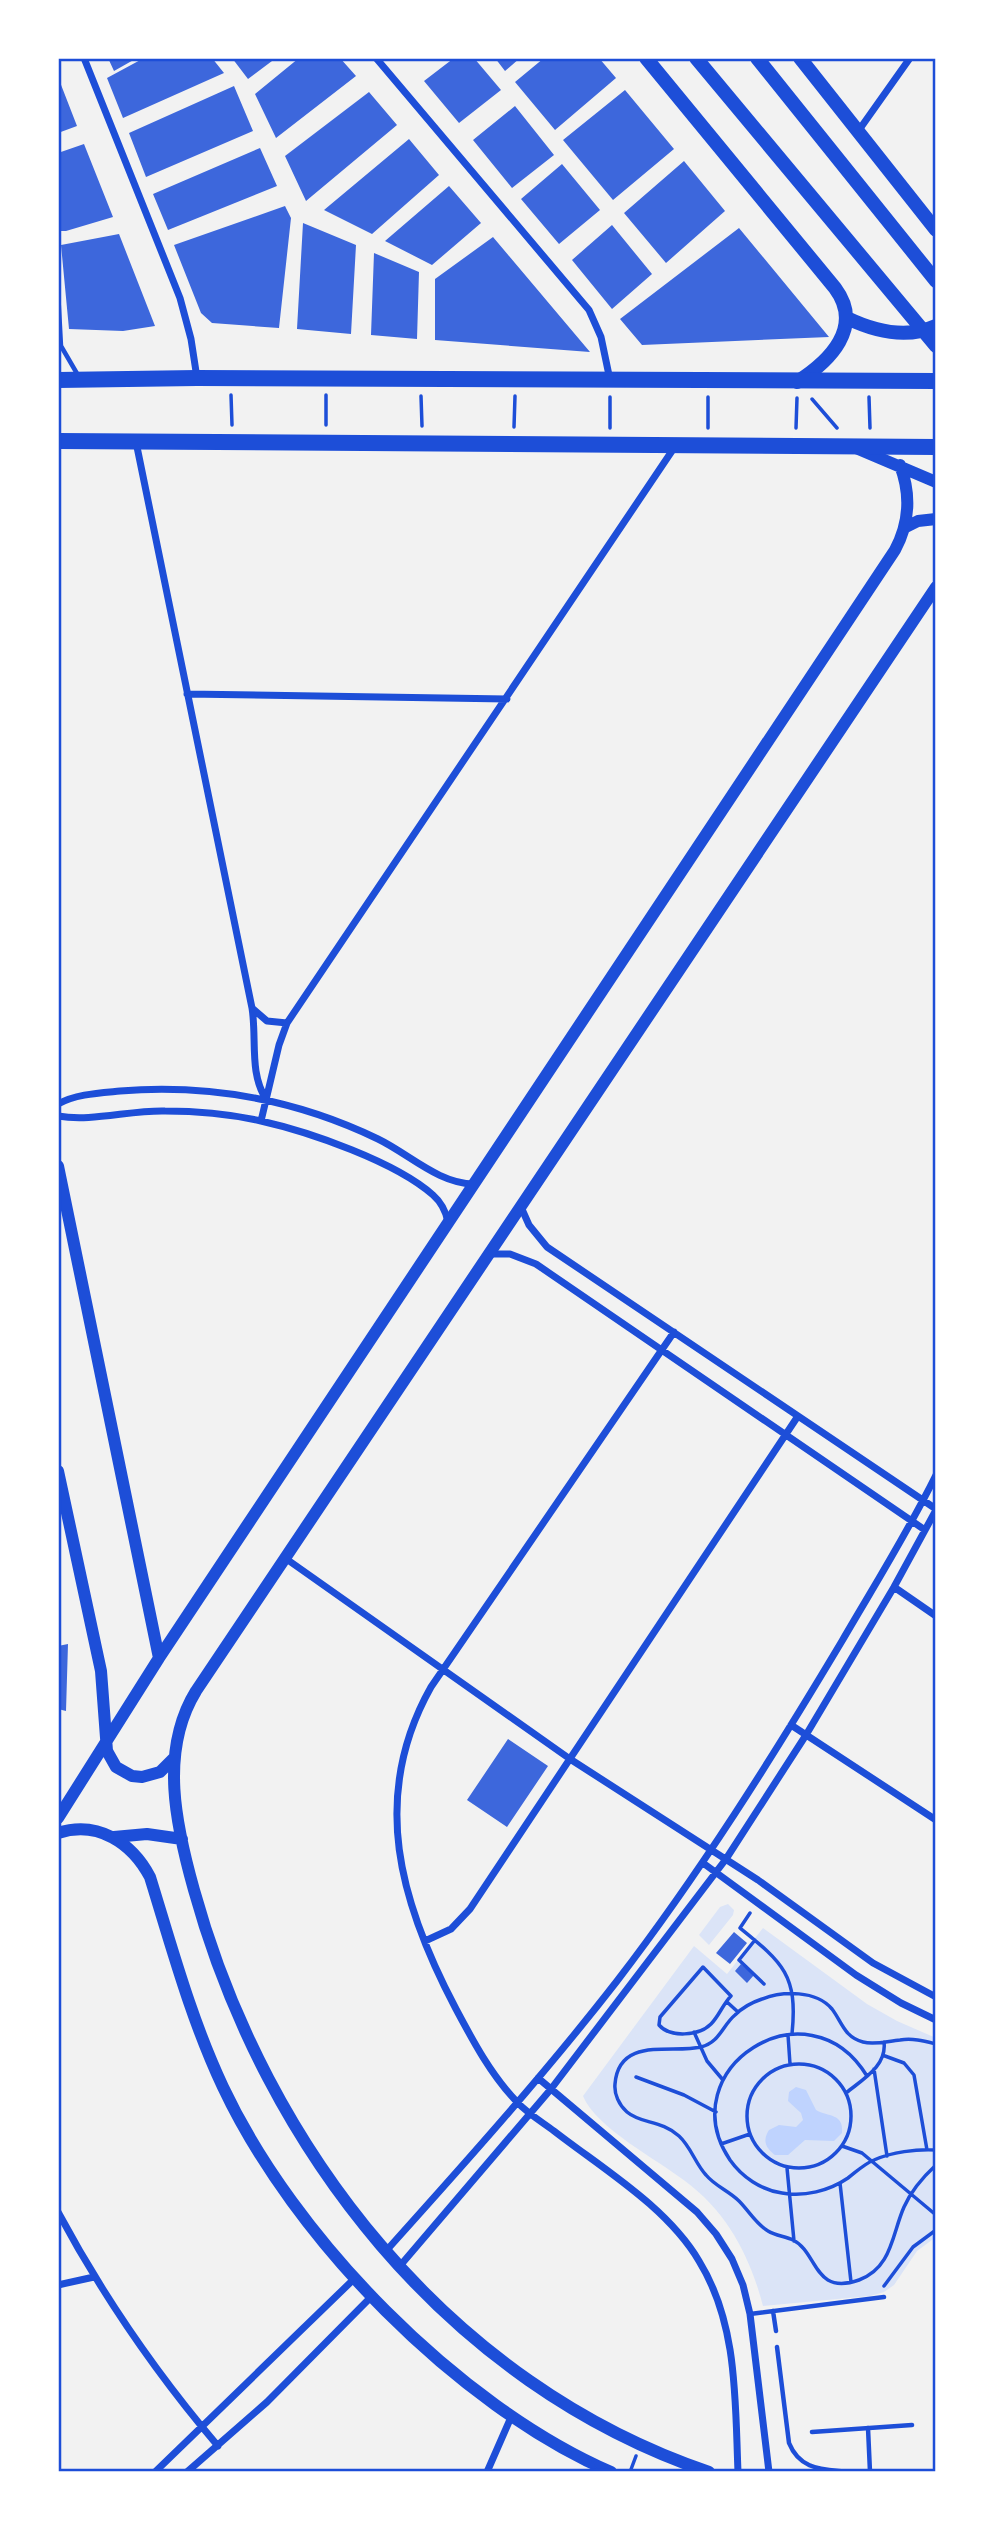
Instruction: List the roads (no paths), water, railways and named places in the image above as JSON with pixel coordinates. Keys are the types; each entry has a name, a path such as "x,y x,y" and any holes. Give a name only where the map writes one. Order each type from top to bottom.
{"main road":[{"path":"646,58 844,301 847,318 844,334 830,354 797,382"},
{"path":"696,58 936,346"},
{"path":"757,58 936,281"},
{"path":"800,58 936,230"},
{"path":"847,318 891,332 919,332 936,326"},
{"path":"58,380 936,380"},
{"path":"58,441 936,447"}],"street":[{"path":"84,58 180,298 191,339 197,378"},
{"path":"376,58 589,310 601,337 610,380"},
{"path":"859,130 910,58"},
{"path":"136,441 252,1008 255,1072 266,1099"},
{"path":"261,1121 287,1023 676,444"},
{"path":"852,446 936,482"},
{"path":"58,1818 159,1658 895,550 904,528 908,496 900,465"},
{"path":"904,528 918,521 936,519"},
{"path":"709,2472 634,2442 512,2369 465,2330 399,2267 342,2197 306,2145 259,2062 232,2004 214,1954 182,1839 175,1791 174,1758 177,1733 190,1701 936,587"},
{"path":"187,694 507,699"},
{"path":"252,1008 267,1021 287,1023"},
{"path":"58,1104 73,1097 146,1089 207,1091 266,1099 339,1122 398,1149 447,1179 474,1184"},
{"path":"58,1116 79,1118 127,1111 166,1111 261,1121 329,1141 390,1168 432,1194 449,1222"},
{"path":"58,1166 159,1658"},
{"path":"399,2267 551,2089 726,1860 806,1735 894,1587 936,1510 547,1247 529,1226 521,1207"},
{"path":"489,1254 510,1254 530,1261 925,1530"},
{"path":"674,1332 420,1705 400,1765 396,1807 402,1869 425,1941 446,1989 497,2078 518,2104 658,2211 687,2242 704,2269 717,2297 728,2338 738,2472"},
{"path":"425,1941 443,1934 464,1917 798,1416"},
{"path":"58,1471 102,1671 106,1741 111,1760 124,1773 151,1776 160,1772 174,1758"},
{"path":"386,2252 518,2104 616,1982 703,1863 791,1726 913,1521 936,1475"},
{"path":"285,1558 570,1759 712,1849 853,1950 903,1981 936,1997"},
{"path":"894,1587 936,1616"},
{"path":"791,1726 936,1820"},
{"path":"58,1833 80,1829 98,1831 114,1837 142,1861 150,1877 197,2025 239,2119 292,2204 355,2278 439,2359 512,2416 564,2449 611,2472"},
{"path":"114,1837 147,1834 182,1839"},
{"path":"703,1863 856,1975 901,2003 936,2020"},
{"path":"538,2078 697,2212 732,2259 750,2314 769,2472"},
{"path":"58,2212 94,2277 135,2340 218,2446"},
{"path":"58,2284 94,2277"},
{"path":"155,2472 355,2278"},
{"path":"187,2472 283,2386 372,2296"},
{"path":"487,2472 512,2416"}],"lane":[{"path":"58,290 61,346 82,380"},
{"path":"750,2314 884,2297"},
{"path":"772,2311 776,2331"},
{"path":"777,2347 792,2451 797,2459 814,2468 847,2472"},
{"path":"812,2432 912,2425"},
{"path":"867,2428 870,2472"}],"water":[{"path":"796,2087 806,2090 816,2110 838,2119 842,2133 834,2141 805,2140 788,2155 775,2155 766,2144 769,2130 779,2125 796,2127 803,2120 801,2113 788,2101 789,2092"}]}
